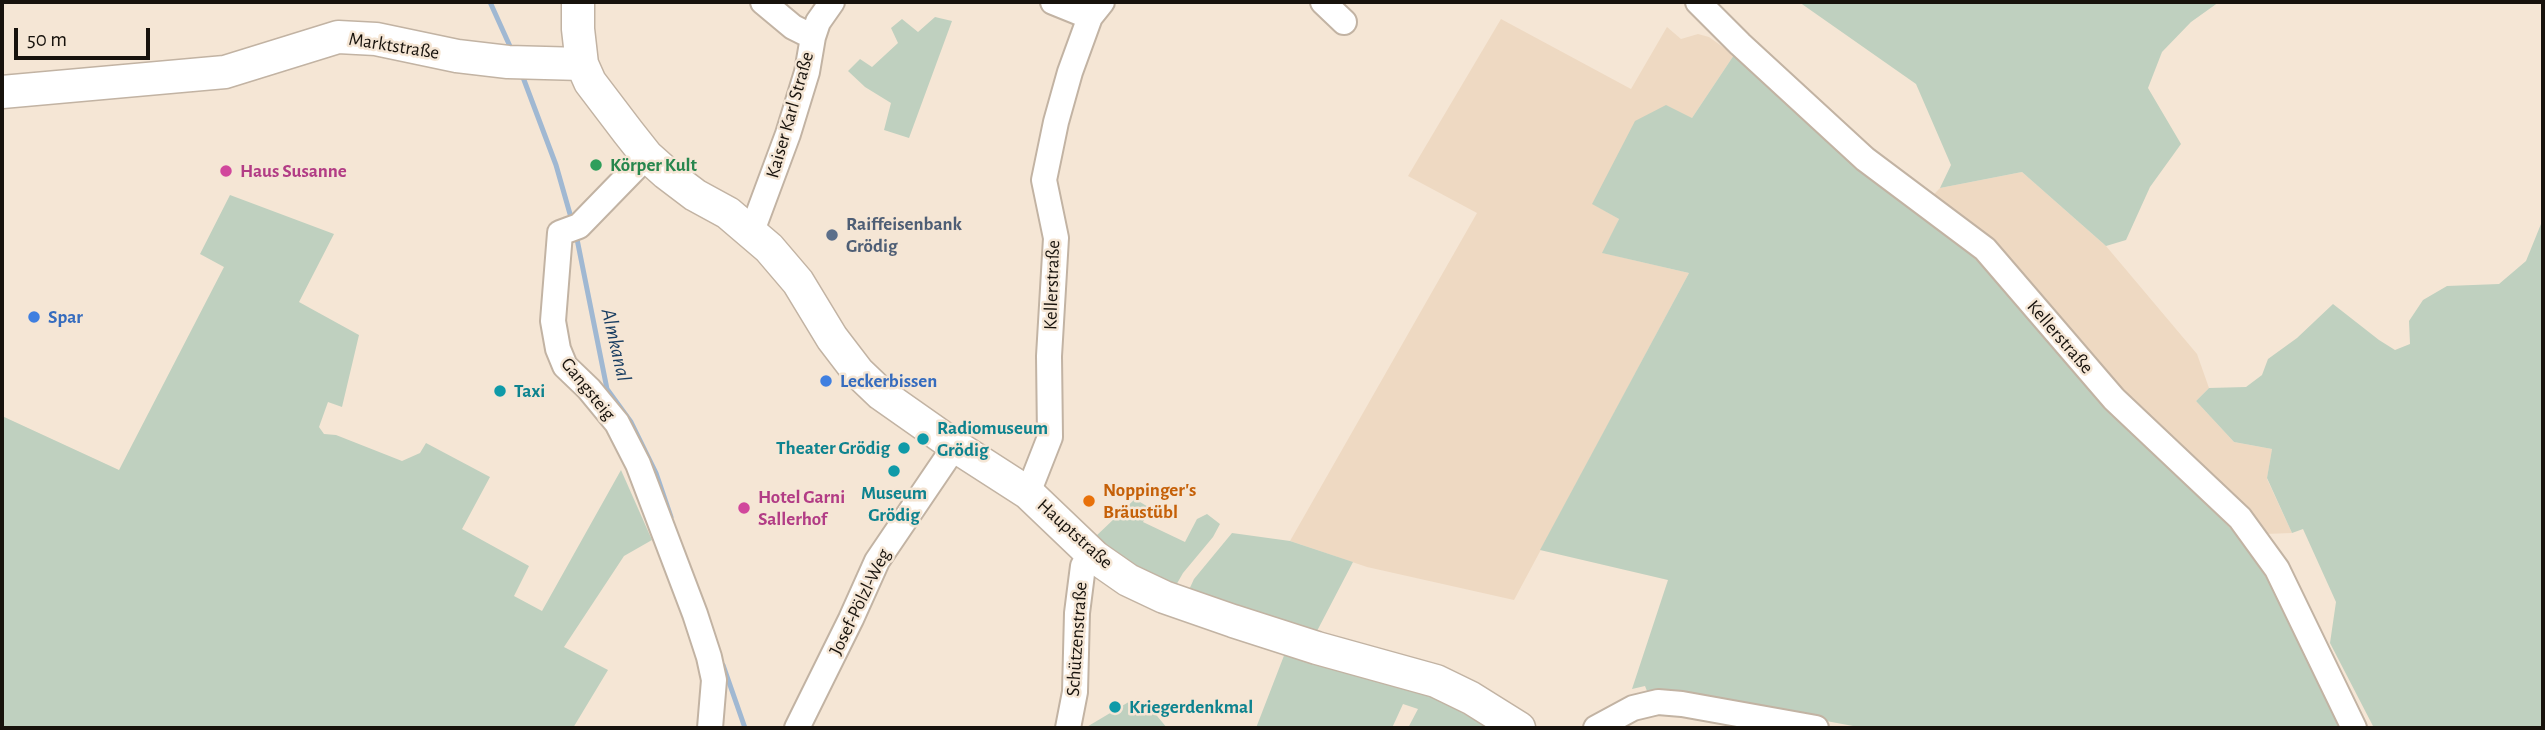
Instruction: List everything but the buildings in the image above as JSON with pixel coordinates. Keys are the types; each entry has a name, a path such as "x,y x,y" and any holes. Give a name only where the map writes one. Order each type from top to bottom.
{"main road":[{"path":"578,2 582,64 602,98 647,156"},
{"name":"Marktstraße","path":"2,92 225,72 338,37 376,39 457,56 582,64"},
{"name":"Hauptstraße","path":"647,156 684,187 752,231 798,282 832,338 858,372 881,394 1028,493 1091,553 1128,580 1164,597 1317,648 1436,681 1471,698 1519,728"}],"street":[{"path":"763,2 793,27 813,37"},
{"name":"Kaiser Karl Straße","path":"752,231 788,134 807,72 818,22 832,2"},
{"path":"1053,2 1096,9"},
{"path":"1323,2 1344,22"},
{"name":"Kellerstraße","path":"1698,2 1865,159 1985,249 2114,399 2239,518 2277,569 2354,728"},
{"name":"Kellerstraße","path":"1028,493 1050,437 1049,356 1056,238 1044,180 1055,122 1066,84 1096,9"},
{"name":"Gangsteig","path":"647,156 573,228 560,233 553,321 558,349 565,366 589,389 617,424 638,464 709,657 715,680 710,728"},
{"name":"Josef-Pölzl-Weg","path":"797,728 877,561 955,446"},
{"name":"Schützenstraße","path":"1068,728 1075,692 1077,613 1083,566 1091,553"},
{"path":"1596,728 1625,721 1633,708 1658,702 1816,728"}],"shaded area":[{"path":"1501,19 1631,89 1667,27 1681,39 1698,34 1709,37 1734,55 1692,118 1593,204 1619,219 1603,253 1689,273 1514,600 1367,567 1290,541 1477,213 1408,176"},
{"path":"2022,172 2106,246 2197,354 2209,388 2196,401 2234,442 2272,449 2267,479 2292,533 2237,535 1918,211 1940,188"}],"green space":[{"path":"1799,2 2219,2 2191,22 2162,52 2148,88 2181,144 2150,187 2126,240 2106,246 2022,172 1940,188 1951,165 1916,84"},
{"path":"935,17 952,21 909,138 884,130 891,103 865,87 848,71 860,59 872,67 898,43 891,28 902,19 918,32"},
{"path":"1734,55 1849,157 1963,247 2010,293 2077,370 2237,535 2277,593 2344,728 1864,728 1674,693 1647,691 1645,686 1632,689 1668,580 1540,550 1689,273 1602,253 1619,219 1592,204 1635,121 1666,105 1692,118"},
{"path":"230,195 334,234 299,302 359,335 342,407 328,402 319,427 324,434 336,435 402,461 420,453 426,443 490,477 462,529 529,566 514,596 542,611 621,470 652,540 624,556 564,647 608,670 573,728 2,728 2,416 119,470 224,267 200,254"},
{"path":"2543,219 2543,728 2374,728 2330,643 2336,602 2303,529 2292,533 2267,478 2272,449 2234,442 2196,401 2209,388 2246,387 2262,375 2268,359 2297,338 2333,304 2395,350 2410,344 2409,321 2423,300 2447,286 2499,284 2526,261"},
{"path":"1135,499 1150,508 1143,522 1185,542 1197,519 1207,514 1220,524 1175,587 1122,558 1095,537"},
{"path":"1232,533 1290,541 1353,562 1317,631 1188,592 1194,579"},
{"path":"1285,653 1438,699 1489,728 1408,728 1418,709 1403,704 1392,728 1256,728"},
{"path":"1132,700 1153,711 1167,728 1085,728"}],"waterway":[{"name":"Almkanal","path":"490,2 513,53"},
{"name":"Almkanal","path":"521,72 556,165 572,221"},
{"name":"Almkanal","path":"576,234 607,389 631,422 656,473 671,517"},
{"name":"Almkanal","path":"723,665 745,728"}],"place":[{"name":"Körper Kult","path":"596,165"},
{"name":"Haus Susanne","path":"226,171"},
{"name":"Raiffeisenbank Grödig","path":"832,235"},
{"name":"Spar","path":"34,317"},
{"name":"Leckerbissen","path":"826,381"},
{"name":"Taxi","path":"500,391"},
{"name":"Radiomuseum Grödig","path":"923,439"},
{"name":"Theater Grödig","path":"904,448"},
{"name":"Museum Grödig","path":"894,471"},
{"name":"Noppinger's Bräustübl","path":"1089,501"},
{"name":"Hotel Garni Sallerhof","path":"744,508"},
{"name":"Kriegerdenkmal","path":"1115,707"}]}
